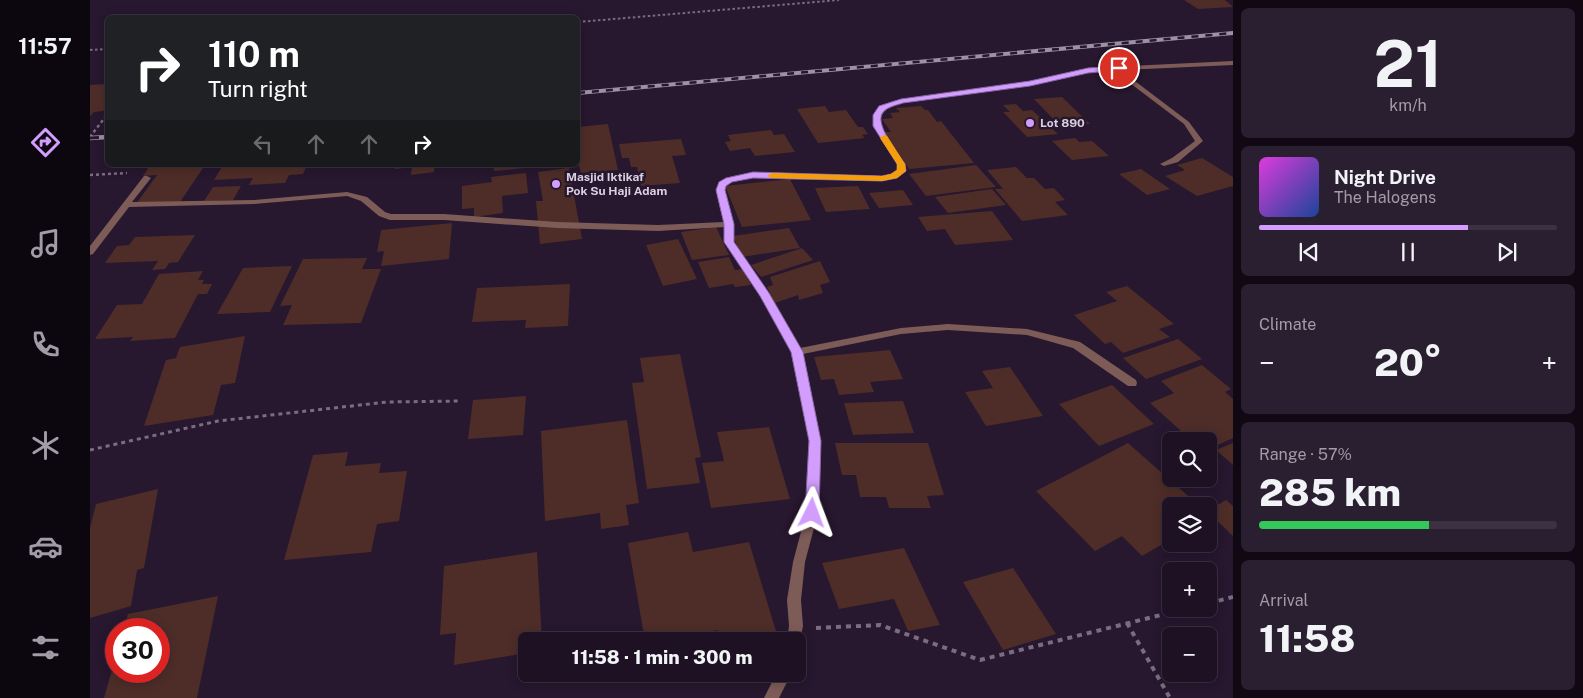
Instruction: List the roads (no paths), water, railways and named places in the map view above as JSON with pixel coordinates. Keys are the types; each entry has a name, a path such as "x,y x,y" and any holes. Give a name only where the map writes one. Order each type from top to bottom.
{"street":[{"path":"796,632 794,600 799,562 812,513 815,441 797,352 765,295 729,242 729,224 720,190 722,184 730,180 753,175 882,178 894,176 901,171 901,164 875,120 878,112 901,101 1030,84 1088,70 1233,63"},
{"path":"1119,68 1120,73 1187,123 1199,141 1174,160 1164,164"},
{"path":"90,252 147,178"},
{"path":"126,205 254,202 347,194 364,199 382,214 390,216 444,217 557,225 658,228 729,224"},
{"path":"797,352 902,331 948,327 1027,332 1076,345 1132,383"},
{"path":"771,698 780,682"}],"railway":[{"path":"580,93 1233,33"},
{"path":"90,138 105,137"}],"place":[{"name":"Lot 890","path":"1030,123"},
{"name":"Masjid Iktikaf Pok Su Haji Adam","path":"556,184"}]}
